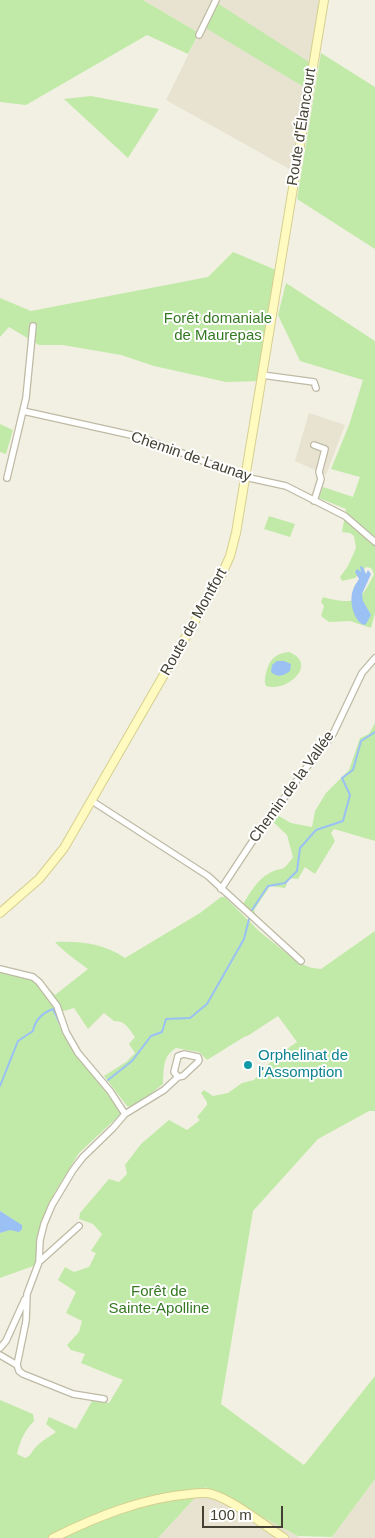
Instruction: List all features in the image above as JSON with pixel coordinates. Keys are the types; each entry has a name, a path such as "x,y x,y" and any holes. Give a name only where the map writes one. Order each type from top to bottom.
{"street":[{"path":"199,35 216,0"},
{"name":"Route d'Élancourt","path":"282,254 324,0"},
{"name":"Route de Montfort","path":"0,913 39,879 64,848 222,574 230,556 236,533 282,254"},
{"path":"7,478 26,398 33,326"},
{"path":"262,375 314,382 316,388"},
{"name":"Chemin de Launay","path":"23,411 140,437 245,477 286,486 345,516 375,542"},
{"path":"314,445 325,449 319,472 321,479 314,501"},
{"name":"Chemin de la Vallée","path":"221,890 252,842 333,734 362,673 375,658"},
{"path":"92,801 208,876 221,890 301,961"},
{"path":"0,969 33,977 52,998 61,1015 66,1032 78,1053 110,1091 125,1114"},
{"path":"0,1348 6,1341 39,1262 40,1240 44,1224 52,1205 73,1170 83,1157 125,1114 164,1090 178,1077 183,1076 198,1062 198,1057 184,1054 178,1056 174,1072 178,1077"},
{"path":"39,1262 79,1226"},
{"path":"27,1294 26,1320 17,1365 19,1372 73,1394 104,1399"},
{"path":"0,1355 17,1365"},
{"path":"53,1538 86,1522 152,1499 173,1495 203,1493 212,1494 224,1499 284,1538"}],"shaded area":[{"path":"143,0 326,0 300,175 166,100 199,33"},
{"path":"309,413 345,425 326,475 295,461"},
{"path":"375,1479 375,1538 332,1538 332,1537"},
{"path":"205,1487 298,1536 299,1538 158,1538"}],"green space":[{"path":"0,0 143,0 199,33 188,54 147,35 26,105 0,102"},
{"path":"217,3 309,62 304,87 204,27"},
{"path":"321,53 375,87 375,249 297,199"},
{"path":"91,96 159,109 128,158 64,99"},
{"name":"Forêt domaniale de Maurepas","path":"233,252 276,270 261,381 226,382 154,366 121,355 63,345 39,345 9,327 0,337 0,298 31,311 208,277"},
{"path":"286,283 375,341 375,613 371,628 350,621 329,622 321,616 324,606 321,602 323,597 342,601 355,599 365,591 374,574 371,568 366,567 355,578 342,581 340,577 348,566 356,548 354,536 350,533 342,532 346,509 319,498 323,487 353,497 360,477 331,469 349,425 363,380 300,361 278,315"},
{"path":"0,424 13,430 6,454 0,452"},
{"path":"269,516 295,524 290,537 264,529"},
{"path":"289,652 297,657 301,663 297,676 283,685 266,686 266,673 273,658"},
{"path":"375,723 375,841 334,829 331,833 335,841 315,874 305,867 298,879 289,878 285,888 270,886 254,910 256,916 243,904 248,896 260,880 273,871 284,868 293,857 287,835 272,821 277,815 291,823 312,827 315,811 326,793 349,770 360,738 369,734"},
{"name":"Forêt de Sainte-Apolline","path":"221,897 225,897 260,932 299,963 312,968 321,969 375,931 375,1111 369,1111 318,1139 253,1211 221,1404 304,1465 375,1376 375,1479 332,1537 298,1536 205,1487 158,1538 0,1538 0,1400 33,1414 34,1421 23,1436 17,1454 25,1458 39,1444 56,1432 46,1424 49,1417 76,1429 92,1401 109,1403 123,1380 81,1363 85,1354 71,1350 67,1345 79,1332 82,1321 66,1313 76,1292 58,1280 65,1267 74,1272 89,1267 96,1253 91,1251 102,1234 93,1224 79,1219 80,1213 109,1179 119,1182 127,1174 125,1165 141,1144 169,1120 187,1130 200,1120 197,1117 207,1105 201,1093 204,1090 213,1096 228,1093 242,1083 254,1080 274,1058 297,1042 278,1016 207,1060 199,1052 176,1048 171,1051 166,1059 163,1084 134,1107 127,1106 104,1076 126,1062 135,1053 129,1044 135,1037 129,1028 121,1022 114,1021 104,1013 88,1029 74,1008 54,1014 69,1045 122,1113 79,1153 55,1192 44,1218 36,1265 0,1278 0,1233 22,1226 0,1211 0,971 35,974 55,995 88,969 55,942 73,942 100,946 125,958 200,913"}],"water":[{"path":"360,566 363,567 366,574 368,570 371,574 362,594 363,601 371,615 364,625 357,619 352,604 353,590 359,579 355,572 357,569 361,572"},
{"path":"277,661 291,664 290,671 280,676 271,672 272,665"},
{"path":"0,1211 22,1225 22,1229 19,1232 10,1230 0,1233"}],"waterway":[{"path":"252,910 268,886 285,883 297,871 300,848 316,830 343,821 350,795 342,778 353,770 361,741 375,732"},
{"path":"108,1080 132,1061 151,1036 162,1032 166,1019 190,1018 207,1004 244,939 249,919"},
{"path":"0,1086 18,1041 33,1031 35,1023 40,1017 53,1009 60,1024"}],"place":[{"name":"Orphelinat de l'Assomption","path":"248,1065"}]}
